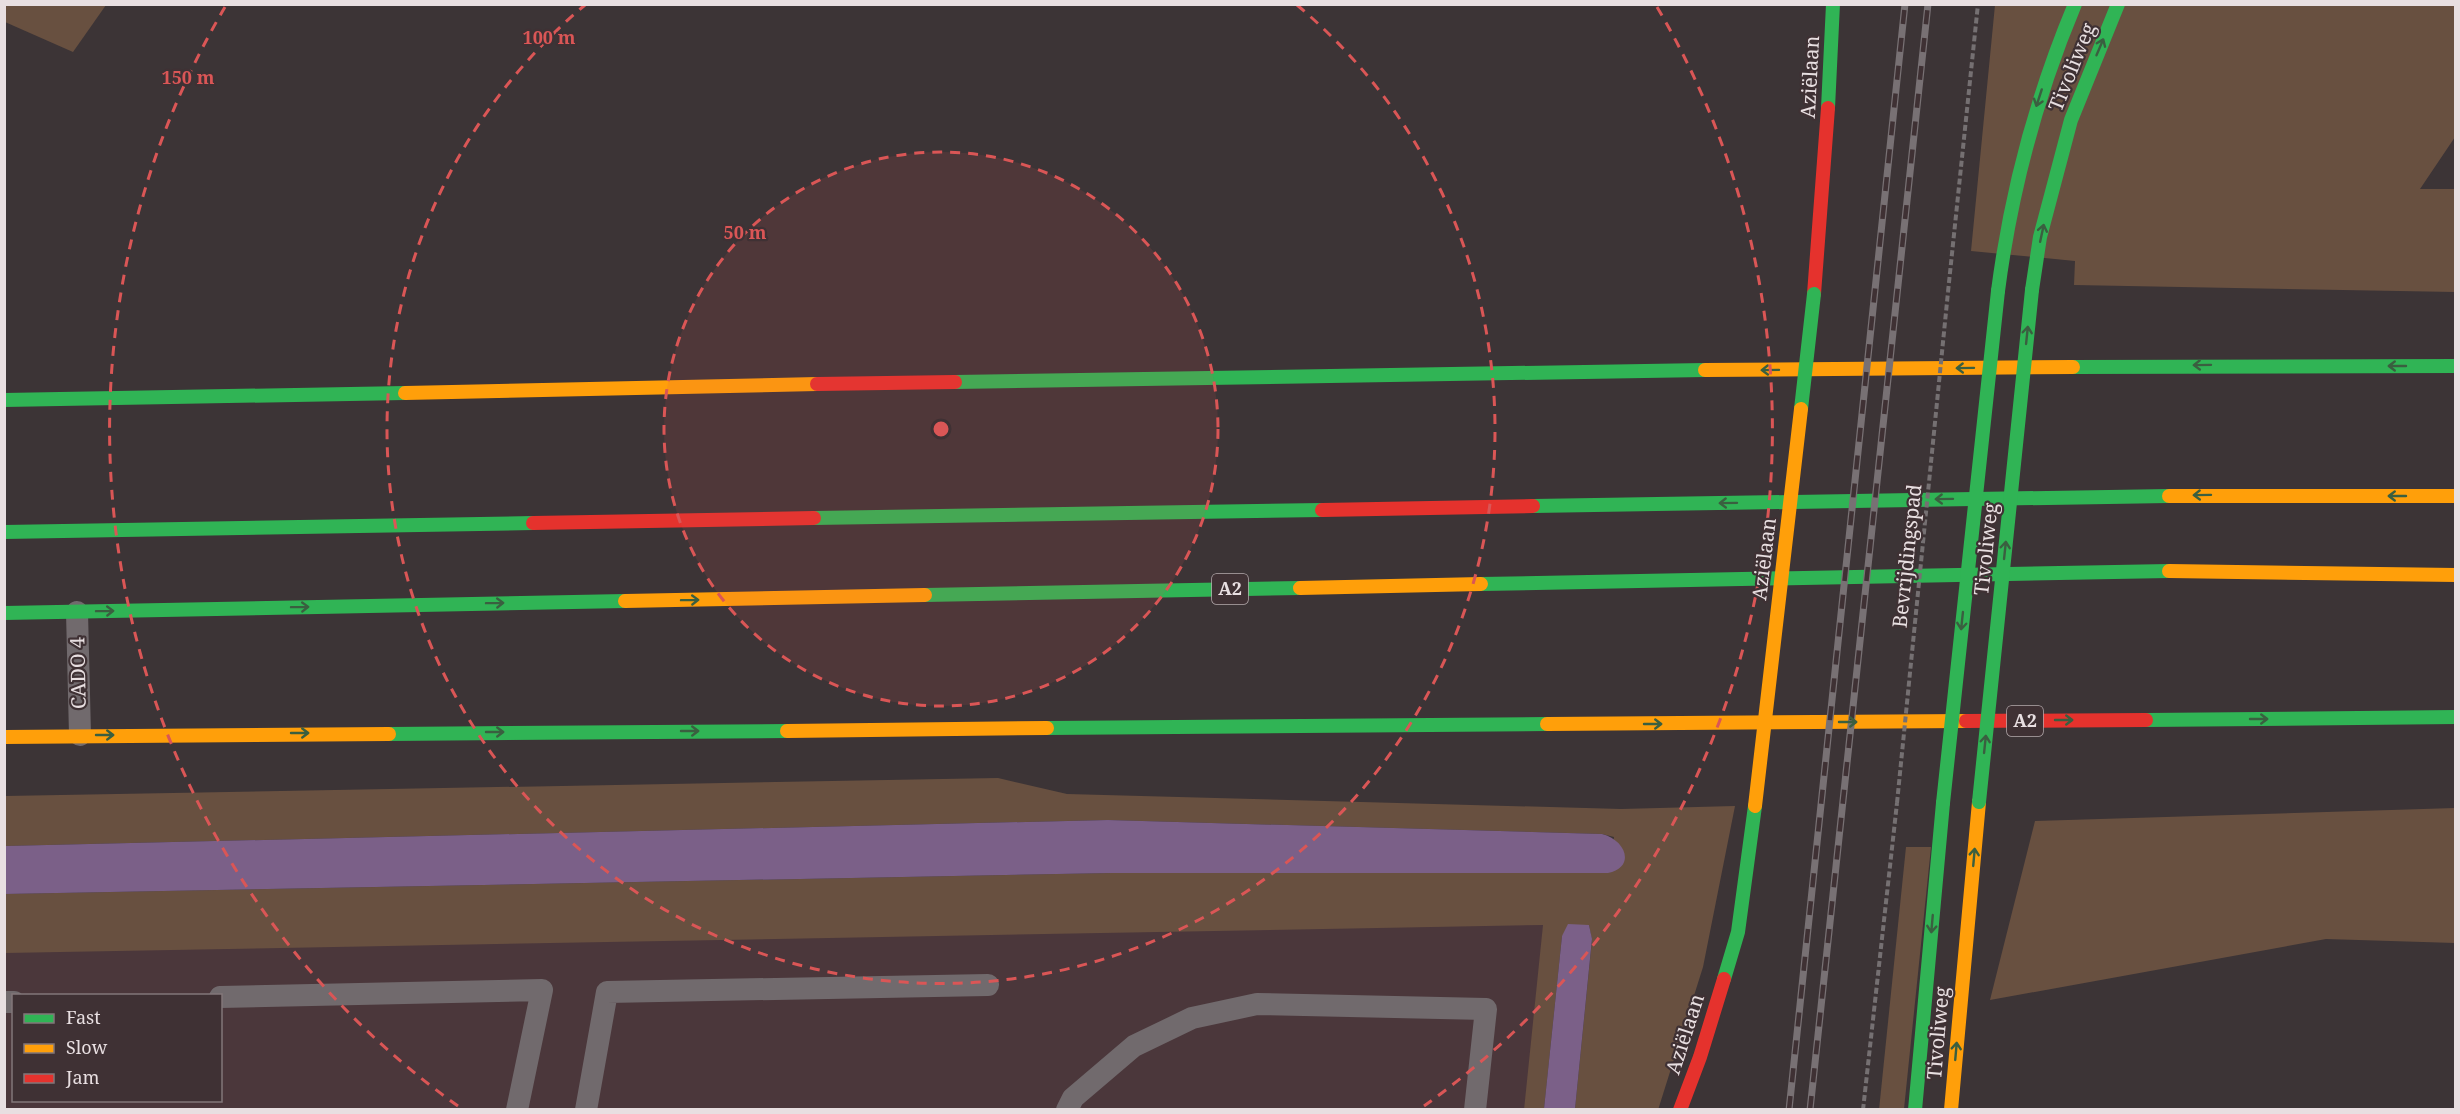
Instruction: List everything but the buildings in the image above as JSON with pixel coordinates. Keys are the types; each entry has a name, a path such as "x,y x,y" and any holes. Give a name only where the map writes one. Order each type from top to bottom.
{"main road":[{"name":"Aziëlaan","path":"1680,1110 1700,1057 1738,932 1755,806 1814,294 1825,158 1833,4"},
{"name":"Tivoliweg","path":"1916,1110 1943,803 2007,221 2021,154 2057,46 2075,4"},
{"name":"Tivoliweg","path":"1951,1110 1979,802 2032,290 2040,237 2071,120 2118,4"},
{"path":"4,400 1509,373 2235,365 2456,366"},
{"path":"4,532 2196,495 2456,496"},
{"name":"A2","path":"4,613 2204,570 2456,575"},
{"name":"A2","path":"4,737 2456,717"}],"lane":[{"name":"CADO 4","path":"77,612 80,735"},
{"path":"586,1110 607,992 988,985"},
{"path":"222,997 542,990 517,1110"},
{"path":"1067,1110 1073,1098 1134,1046 1192,1018 1257,1004 1486,1009 1475,1110"}],"path":[{"name":"Bevrijdingspad","path":"1863,1110 1897,803 1978,4"}],"shaded area":[{"path":"5,4 106,5 73,52 5,22"},
{"path":"1995,5 2455,5 2455,137 2420,189 2455,189 2455,292 2074,285 2075,261 1971,251"},
{"path":"998,778 1067,794 1621,809 1735,806 1703,967 1658,1110 1575,1109 1592,940 1589,925 1562,936 1544,1109 1524,1110 1543,925 5,953 4,894 1112,873 1608,873 1614,837 1602,834 1108,820 5,846 5,796"},
{"path":"2455,808 2455,943 2326,939 1990,1000 2035,821"},
{"path":"1108,820 1602,834 1610,837 1622,847 1625,860 1617,870 1608,873 1112,873 5,894 5,846"},
{"path":"1906,847 1931,847 1904,1109 1879,1110"},
{"path":"1544,920 1525,1110 5,1109 4,946"},
{"path":"1568,924 1589,925 1592,939 1575,1109 1544,1109 1562,936"}],"railway":[{"path":"1789,1110 1905,4"},
{"path":"1810,1110 1928,4"}],"traffic: fast":[{"path":"1828,108 1833,4"},
{"path":"1998,291 2010,217 2027,145 2048,74 2075,4"},
{"path":"2032,290 2040,237 2071,120 2118,4"},
{"path":"1979,802 2032,290"},
{"path":"1943,803 1998,291"},
{"path":"1801,409 1814,294"},
{"path":"2073,367 2456,366"},
{"path":"955,382 1705,370"},
{"path":"4,400 405,393"},
{"path":"1533,506 2169,496"},
{"path":"814,518 1322,510"},
{"path":"4,532 533,523"},
{"path":"1481,584 2169,571"},
{"path":"925,595 1300,588"},
{"path":"4,613 625,601"},
{"path":"2146,720 2456,717"},
{"path":"1047,728 1547,724"},
{"path":"389,734 787,731"},
{"path":"1915,1110 1943,803"},
{"path":"1724,979 1738,932 1755,806"}],"traffic: slow":[{"path":"1705,370 2073,367"},
{"path":"405,393 817,384"},
{"path":"1755,806 1801,409"},
{"path":"2169,496 2456,496"},
{"path":"2169,571 2456,575"},
{"path":"1300,588 1481,584"},
{"path":"625,601 925,595"},
{"path":"1547,724 1966,721"},
{"path":"787,731 1047,728"},
{"path":"4,737 389,734"},
{"path":"1951,1110 1979,802"}],"traffic: jam":[{"path":"1814,294 1828,108"},
{"path":"817,384 955,382"},
{"path":"1322,510 1533,506"},
{"path":"533,523 814,518"},
{"path":"1966,721 2146,720"},
{"path":"1680,1110 1700,1057 1724,979"}]}
